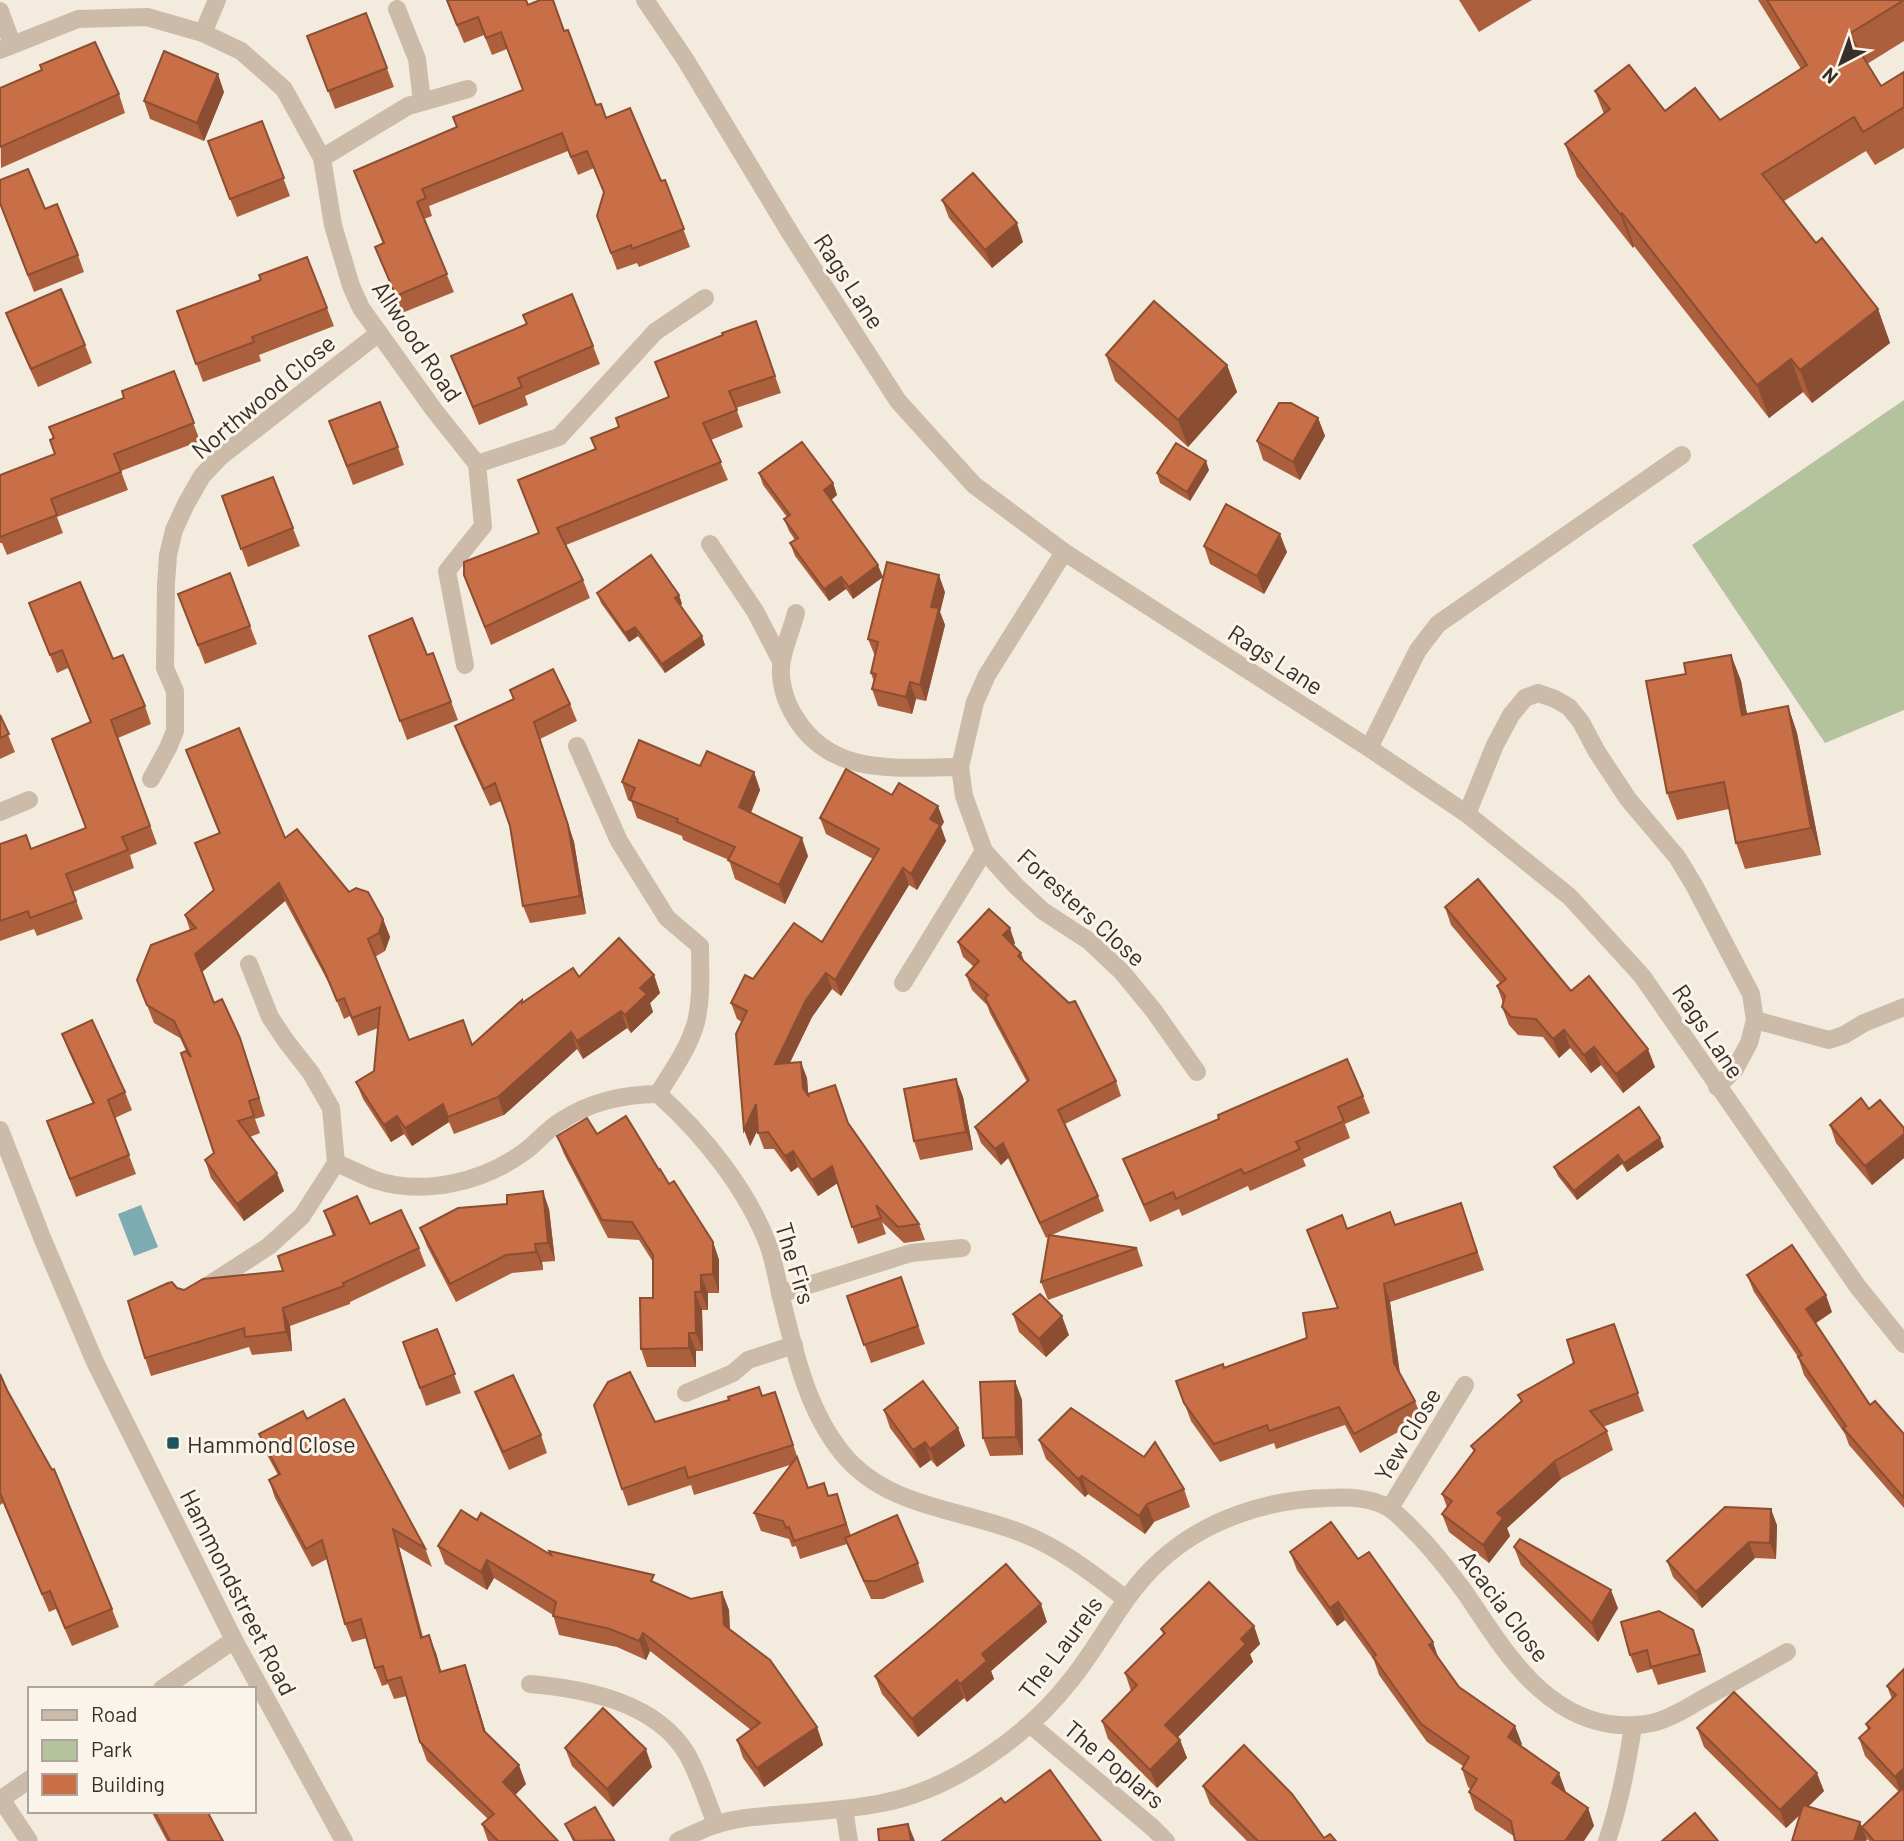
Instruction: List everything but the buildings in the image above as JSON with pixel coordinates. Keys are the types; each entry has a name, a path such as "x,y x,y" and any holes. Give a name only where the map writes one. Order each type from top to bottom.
{"street":[{"path":"203,33 217,0"},
{"name":"Rags Lane","path":"645,0 685,59 792,236 898,401 974,485 1063,552 1467,814 1570,897 1642,976 1858,1287 1904,1344"},
{"path":"397,9 417,59 422,102"},
{"path":"0,11 6,47"},
{"name":"Allwood Road","path":"6,47 78,19 147,17 203,33 241,51 284,89 322,159 333,225 345,267 361,307 434,411 477,464"},
{"path":"322,159 408,106 468,89"},
{"path":"466,665 447,571 483,526 477,464 559,437 655,332 705,298"},
{"name":"Northwood Close","path":"151,779 175,731 175,691 165,668 168,555 174,530 202,476 220,457 379,332"},
{"path":"1369,748 1418,650 1438,624 1682,455"},
{"path":"710,544 755,611 781,661"},
{"name":"Foresters Close","path":"1063,552 987,675 975,702 961,767 964,796 984,851 1016,886 1044,911 1088,941 1122,972 1154,1011 1197,1072"},
{"path":"796,613 781,661 782,679 788,704 801,726 818,745 853,763 880,767 961,767"},
{"path":"1467,814 1495,744 1511,715 1525,698 1538,693 1569,707 1628,799 1677,857 1751,994 1755,1020 1749,1043 1735,1069 1717,1087"},
{"path":"336,1163 377,1180 405,1185 430,1186 482,1175 524,1152 561,1121 585,1109 633,1094 658,1094 688,1044 696,1022 700,996 700,946 667,918 619,841 578,746"},
{"path":"0,812 29,800"},
{"path":"903,983 984,851"},
{"path":"189,1297 269,1246 302,1216 336,1163 331,1108 311,1073 270,1017 249,964"},
{"path":"1755,1020 1829,1040 1904,1007"},
{"name":"The Firs","path":"658,1094 680,1113 708,1146 754,1212 770,1248 804,1381 828,1433 845,1456 878,1484 896,1494 986,1520 1024,1533 1054,1548 1126,1599"},
{"name":"Hammondstreet Road","path":"0,1129 95,1363 234,1640 344,1841"},
{"path":"780,1294 911,1253 962,1248"},
{"path":"685,1393 733,1373 748,1360 794,1345"},
{"name":"Yew Close","path":"1390,1508 1465,1385"},
{"name":"The Laurels","path":"678,1841 716,1824 753,1817 885,1803 951,1778 986,1758 1031,1725 1072,1679 1126,1599 1158,1562 1186,1541 1235,1516 1269,1504 1324,1498 1357,1498 1390,1508"},
{"name":"Acacia Close","path":"1390,1508 1430,1547 1507,1655 1537,1688 1577,1715 1597,1722 1633,1726 1657,1722 1787,1653"},
{"path":"165,1687 234,1640"},
{"path":"530,1684 565,1687 598,1696 629,1706 653,1719 673,1736 687,1755 716,1824"},
{"name":"The Poplars","path":"1031,1725 1166,1841"},
{"path":"1607,1841 1626,1772 1633,1726"},
{"path":"28,1780 1,1799 29,1841"},
{"path":"844,1809 849,1841"}],"green space":[{"path":"1904,400 1904,710 1825,743 1692,545"}],"water":[{"path":"141,1205 158,1247 134,1256 118,1214"}],"place":[{"name":"Hammond Close","path":"173,1443"}]}
